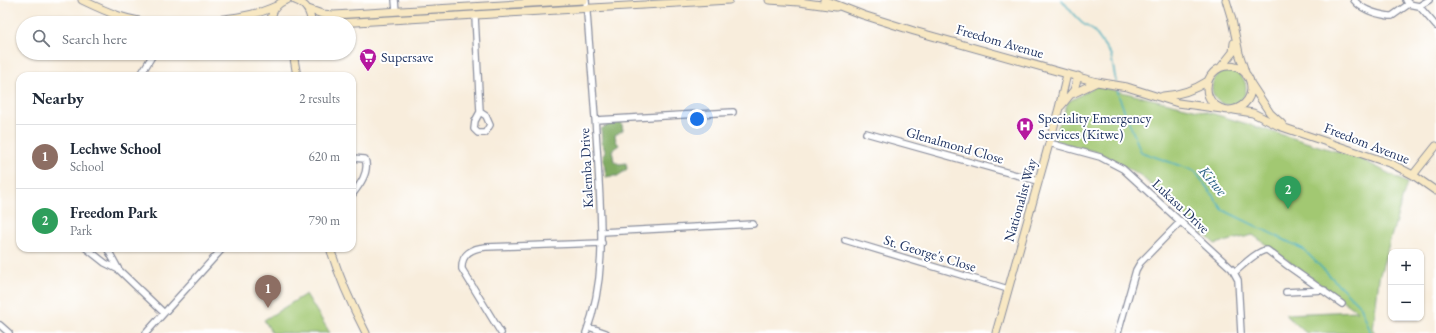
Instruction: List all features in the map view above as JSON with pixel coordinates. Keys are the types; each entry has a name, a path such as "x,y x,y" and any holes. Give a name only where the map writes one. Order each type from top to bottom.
{"main road":[{"path":"82,0 118,16"},
{"path":"244,16 262,12 285,0"},
{"path":"296,0 318,13 334,15 585,0"},
{"path":"356,22 729,0"},
{"name":"Freedom Avenue","path":"769,0 826,2 914,31 1067,74 1097,82 1127,87 1193,106 1222,109"},
{"path":"1226,0 1232,20 1235,38 1248,79 1250,93 1248,99 1239,108 1234,110 1222,109 1215,106 1208,95 1208,81 1213,73 1222,67 1233,52 1235,38"},
{"path":"306,5 310,16"},
{"path":"271,16 276,6"},
{"path":"413,18 444,8"},
{"path":"295,60 296,65"},
{"path":"296,72 297,60"},
{"path":"1222,67 1227,66 1238,68 1248,79"},
{"name":"Nationalist Way","path":"996,333 1060,108 1067,74"},
{"path":"1060,108 1074,90 1078,76"},
{"name":"Freedom Avenue","path":"1248,79 1270,113 1285,127"},
{"name":"Freedom Avenue","path":"1155,96 1171,96 1181,94 1208,81"},
{"path":"1070,95 1097,82"},
{"name":"Freedom Avenue","path":"1234,110 1253,113 1285,127 1392,164 1413,175 1436,191"},
{"path":"1413,175 1436,146"},
{"path":"331,252 345,288 366,333"}],"street":[{"path":"395,0 396,11"},
{"name":"Kalemba Drive","path":"585,0 596,120 602,232 599,288 589,327 586,333"},
{"path":"1354,0 1361,7 1389,16 1392,16 1408,2 1419,6 1436,26"},
{"path":"1419,6 1429,0"},
{"path":"474,16 480,112"},
{"path":"142,72 150,60"},
{"path":"596,120 733,112"},
{"name":"Glenalmond Close","path":"866,133 1038,181"},
{"name":"Lukasu Drive","path":"1049,143 1100,157 1119,166 1235,272"},
{"path":"356,158 365,159 367,167 356,188"},
{"path":"1118,333 1136,270 1140,263 1180,221"},
{"path":"602,232 753,224"},
{"name":"St. George's Close","path":"845,240 1008,289"},
{"path":"501,333 462,269 464,257 470,250 476,248 602,243"},
{"path":"1241,333 1238,280 1235,272 1258,253 1264,250 1267,250 1342,304"},
{"path":"91,252 105,263 119,270 164,313"},
{"path":"109,252 119,270"},
{"path":"146,333 219,252"},
{"path":"1286,292 1324,290"},
{"path":"0,325 9,333"},
{"path":"589,327 606,333"}],"green space":[{"path":"1226,71 1232,71 1236,72 1243,78 1246,88 1245,95 1239,102 1232,105 1226,105 1222,104 1215,98 1212,91 1212,85 1213,81 1219,74"},
{"path":"1096,86 1211,113 1361,159 1407,183 1379,278 1373,330 1375,333 1306,333 1285,314 1357,311 1253,235 1215,244 1140,175 1100,153 1053,140 1068,102"},
{"path":"621,120 623,130 615,135 616,141 619,145 612,150 614,161 619,164 626,163 627,169 618,176 606,177 603,155 606,153 602,143 601,129 608,125 607,121"},
{"path":"306,294 330,333 272,333 264,320"}],"waterway":[{"name":"Kitwe","path":"1062,0 1082,23 1094,31 1111,55 1116,82"},
{"name":"Kitwe","path":"1117,88 1119,97 1141,152 1195,171 1223,210 1303,249 1361,307 1371,333"}],"place":[{"name":"Supersave","path":"368,72"},
{"name":"Speciality Emergency Services (Kitwe)","path":"1025,141"},
{"name":"Freedom Park","path":"1288,209"},
{"name":"Lechwe School","path":"268,308"}]}
